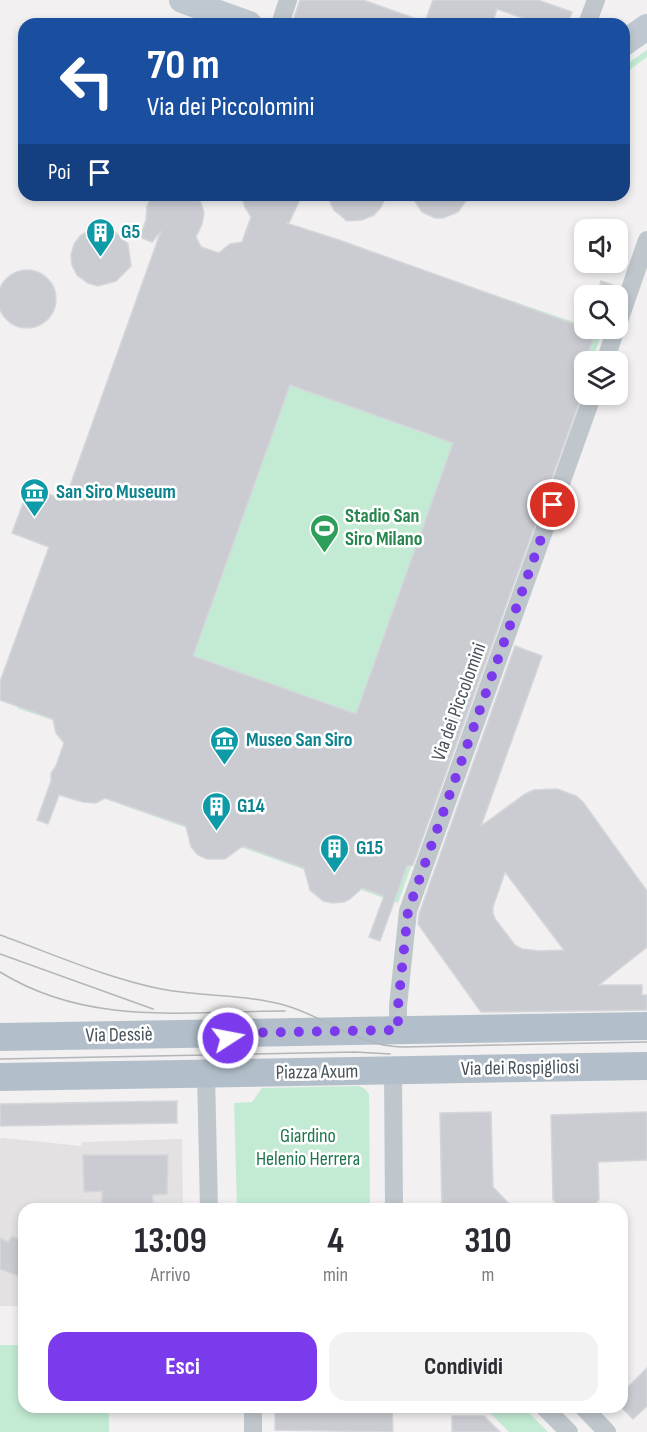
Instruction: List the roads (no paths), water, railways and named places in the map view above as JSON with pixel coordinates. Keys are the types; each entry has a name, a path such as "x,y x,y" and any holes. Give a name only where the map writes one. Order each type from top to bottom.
{"main road":[{"name":"Via dei Rospigliosi","path":"398,1030 647,1026"},
{"name":"Piazza Axum","path":"238,1033 398,1030"},
{"path":"393,1070 398,1030"},
{"path":"206,1073 206,1060 217,1044 238,1033"},
{"name":"Via Dessiè","path":"0,1037 238,1033"},
{"name":"Via dei Rospigliosi","path":"393,1070 647,1066"},
{"name":"Piazza Axum","path":"206,1073 393,1070"},
{"name":"Via Dessiè","path":"0,1077 206,1073"}],"street":[{"path":"182,0 232,18"},
{"path":"282,18 288,0"},
{"path":"589,18 596,0"},
{"path":"630,39 647,27"},
{"path":"628,294 647,240"},
{"name":"Via dei Piccolomini","path":"398,1030 398,1006 408,911 589,405"},
{"path":"393,1070 395,1203"},
{"path":"206,1073 209,1203"},
{"path":"253,1413 253,1432"},
{"path":"550,1413 569,1432 582,1413"},
{"path":"589,1413 607,1432"}],"tram line":[{"path":"0,935 100,972 140,984 176,992 254,999 284,1005 300,1010 357,1037 387,1046 647,1042"},
{"path":"0,954 153,1009"},
{"path":"0,972 34,989 68,1001 103,1009 175,1013 285,1011"},
{"path":"0,1059 355,1052 390,1054"}],"place":[{"name":"G5","path":"100,258"},
{"name":"San Siro Museum","path":"35,518"},
{"name":"Stadio San Siro Milano","path":"324,554"},
{"name":"Museo San Siro","path":"225,766"},
{"name":"G14","path":"216,832"},
{"name":"G15","path":"335,874"}],"park label":[{"name":"Giardino Helenio Herrera","path":"308,1148"}]}
